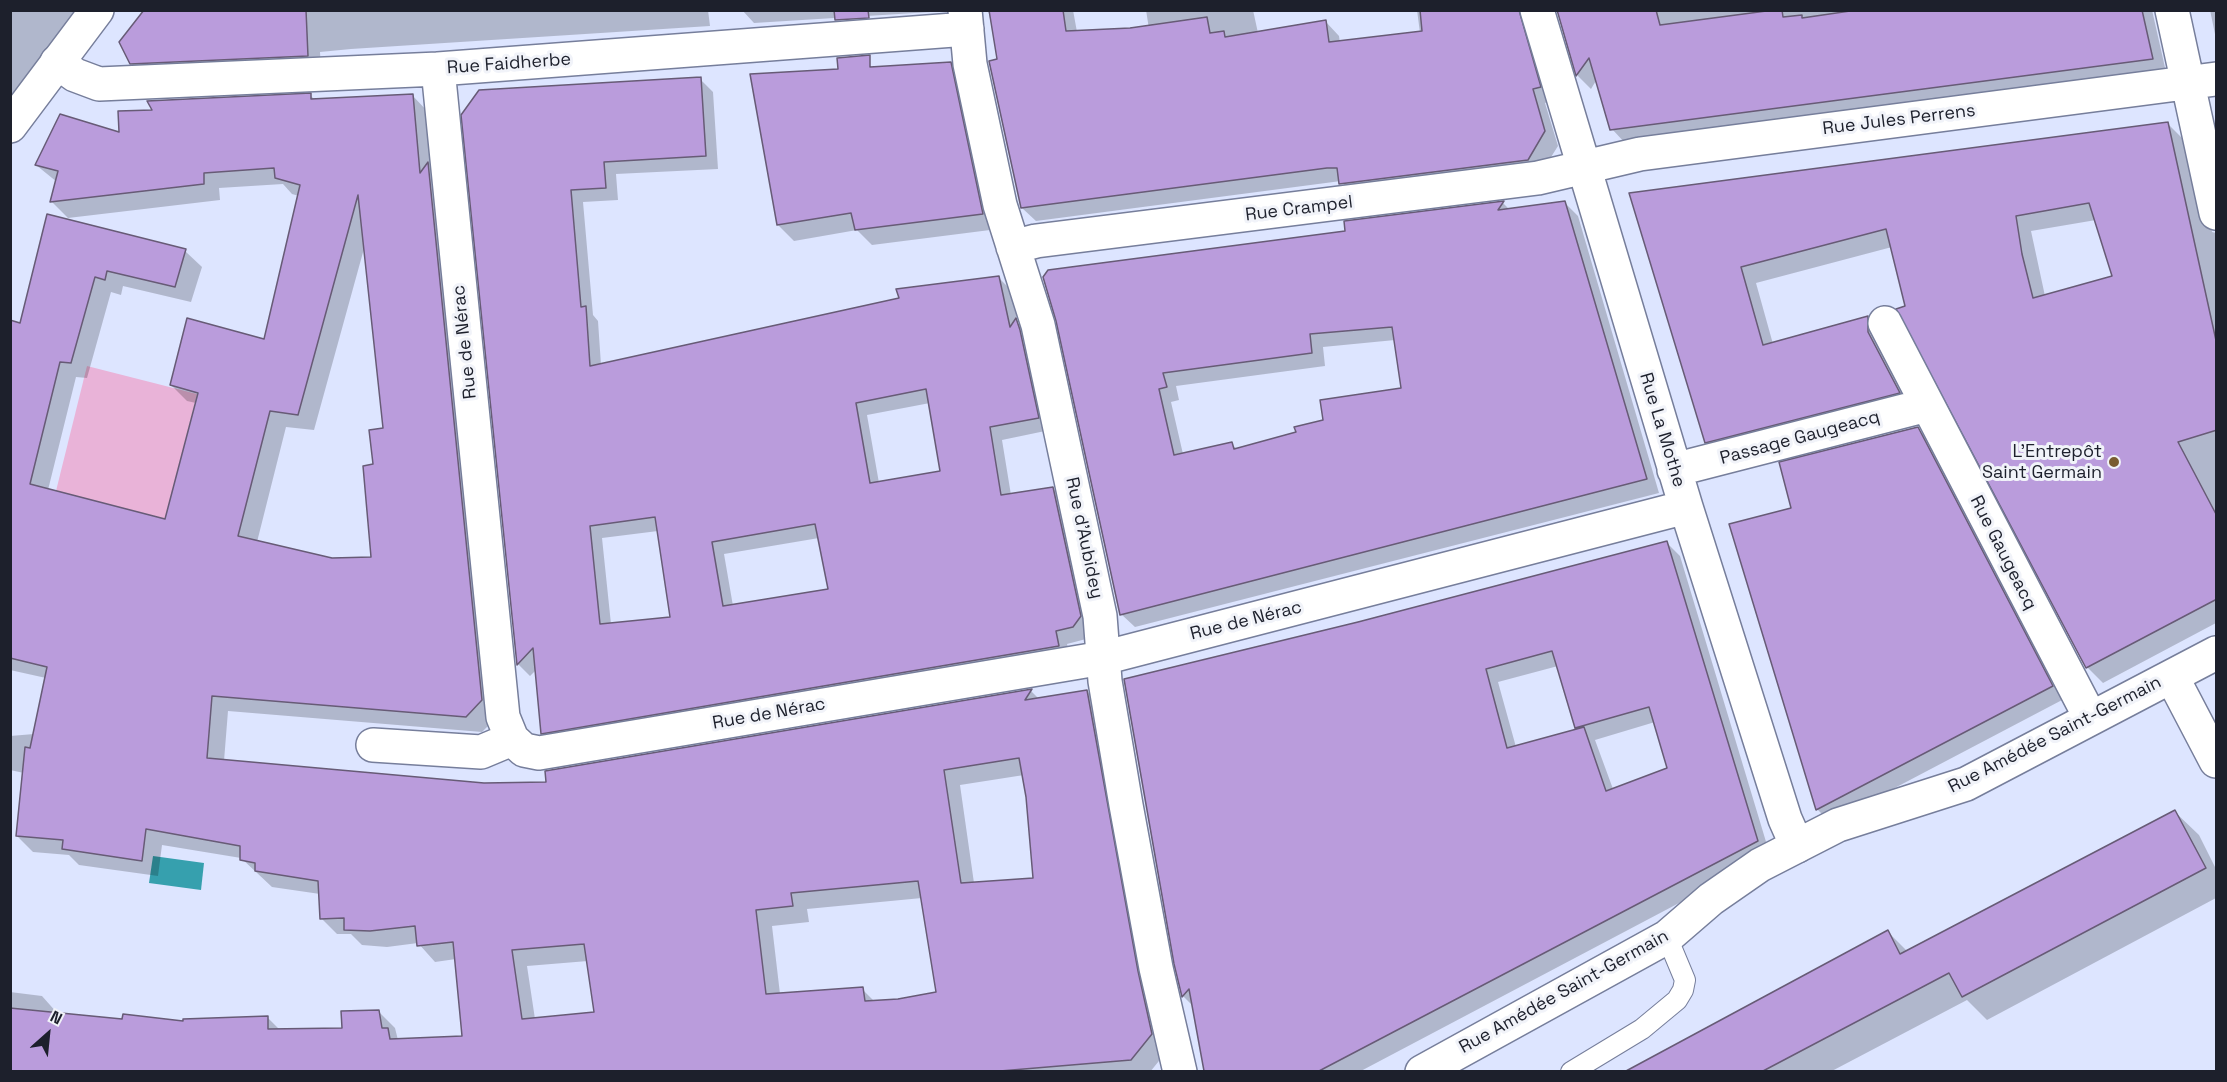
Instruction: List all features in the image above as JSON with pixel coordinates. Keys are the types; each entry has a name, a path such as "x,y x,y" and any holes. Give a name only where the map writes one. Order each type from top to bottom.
{"street":[{"path":"10,126 97,10"},
{"name":"Rue La Mothe","path":"1538,10 1674,470 1785,819 1797,846"},
{"path":"2172,10 2202,81 2217,213"},
{"name":"Rue Faidherbe","path":"57,62 75,75 99,84 438,69 966,20"},
{"name":"Rue d'Aubidey","path":"966,20 972,75 1000,205 1038,325 1100,616 1103,658 1172,1071"},
{"name":"Rue de Nérac","path":"438,69 503,717 512,739 524,750 539,753 1103,658 1686,507"},
{"name":"Rue Jules Perrens","path":"1584,168 1640,154 2202,81"},
{"name":"Rue Crampel","path":"1013,247 1036,241 1538,178 1584,168"},
{"name":"Rue Gaugeacq","path":"1885,323 2090,717"},
{"name":"Passage Gaugeacq","path":"1674,470 1927,405"},
{"name":"Rue Amédée Saint-Germain","path":"1422,1071 1667,937 1711,899 1760,865 1838,825 1966,784 2090,717 2217,653"},
{"path":"2172,677 2217,761"},
{"path":"373,745 481,752 512,739"}],"lane":[{"path":"1571,1071 1642,1029 1677,1000 1683,990 1685,980 1667,937"}],"shaded area":[{"path":"87,366 197,394 166,519 56,491"}],"water":[{"path":"153,856 204,863 201,890 149,883"}],"building":[{"path":"144,10 306,10 308,56 130,64 119,42"},
{"path":"834,10 868,10 869,18 835,20"},
{"path":"989,10 1063,10 1066,31 1130,28 1207,17 1210,33 1224,31 1225,37 1326,20 1329,42 1422,31 1420,10 1519,10 1541,87 1533,89 1545,131 1528,160 1339,184 1337,168 1327,168 1021,208 989,61 997,59"},
{"path":"1557,10 1656,10 1660,25 1774,10 1782,10 1783,17 1802,15 1802,18 1857,10 2142,10 2153,59 1610,130 1589,58 1576,76"},
{"path":"870,55 870,67 951,62 983,214 855,230 851,213 777,225 750,74 838,69 837,58"},
{"path":"701,77 706,156 604,162 606,188 571,190 581,307 586,306 590,366 899,298 896,289 999,276 1010,327 1016,318 1020,330 1039,418 990,427 1001,495 1053,487 1081,616 1073,627 1056,631 1059,646 541,734 533,648 517,665 461,115 479,90","holes":["926,389 940,471 870,483 856,403","655,517 670,617 600,624 590,526","815,524 828,589 723,606 712,542"]},
{"path":"311,93 311,99 413,94 420,173 428,162 482,700 466,717 212,696 207,758 484,783 546,782 545,771 1032,689 1025,700 1087,690 1138,971 1152,1034 1131,1060 1000,1071 10,1071 10,1008 122,1019 123,1014 183,1021 183,1019 268,1016 268,1029 342,1028 341,1011 379,1010 382,1028 388,1028 390,1039 462,1036 453,942 417,946 415,926 370,931 344,930 344,918 320,919 318,881 255,871 255,863 240,860 240,846 146,829 142,861 62,849 63,840 16,836 25,747 30,748 47,667 10,658 10,320 20,323 47,214 186,249 175,287 107,271 105,280 95,277 71,363 60,362 30,484 165,519 198,393 170,385 187,318 264,339 300,185 275,178 274,168 204,173 204,184 50,202 58,171 35,165 60,114 119,132 118,111 152,110 147,101","holes":["358,195 383,428 369,430 373,464 363,466 371,557 332,558 238,536 270,411 298,415","1019,758 1026,797 1033,878 961,883 944,770","918,881 936,992 898,999 865,1001 863,987 766,994 756,910 793,906 791,893","584,944 594,1012 522,1019 512,950"]},
{"path":"2168,122 2217,345 2217,430 2178,442 2217,516 2217,599 2086,668 1896,309 1905,306 1886,229 1741,267 1763,345 1868,316 1868,332 1900,393 1705,443 1629,193","holes":["2089,203 2112,276 2033,298 2022,254 2016,216"]},
{"path":"1504,201 1498,210 1565,201 1647,479 1120,615 1056,321 1043,277 1048,270 1345,231 1344,221","holes":["1392,327 1401,388 1320,400 1323,420 1294,427 1296,432 1234,449 1232,442 1174,455 1159,389 1167,387 1163,373 1312,353 1310,334"]},
{"path":"1918,427 2053,686 1816,810 1729,524 1791,508 1779,462"},
{"path":"1667,541 1758,841 1319,1071 1204,1071 1189,989 1182,997 1174,964 1124,679 1358,622","holes":["1552,651 1575,728 1649,707 1667,768 1606,791 1584,727 1507,748 1486,669"]},
{"path":"2175,810 2206,868 1962,997 1949,973 1763,1071 1626,1071 1888,930 1900,954"}],"place":[{"name":"L'Entrepôt Saint Germain","path":"2114,462"}]}
